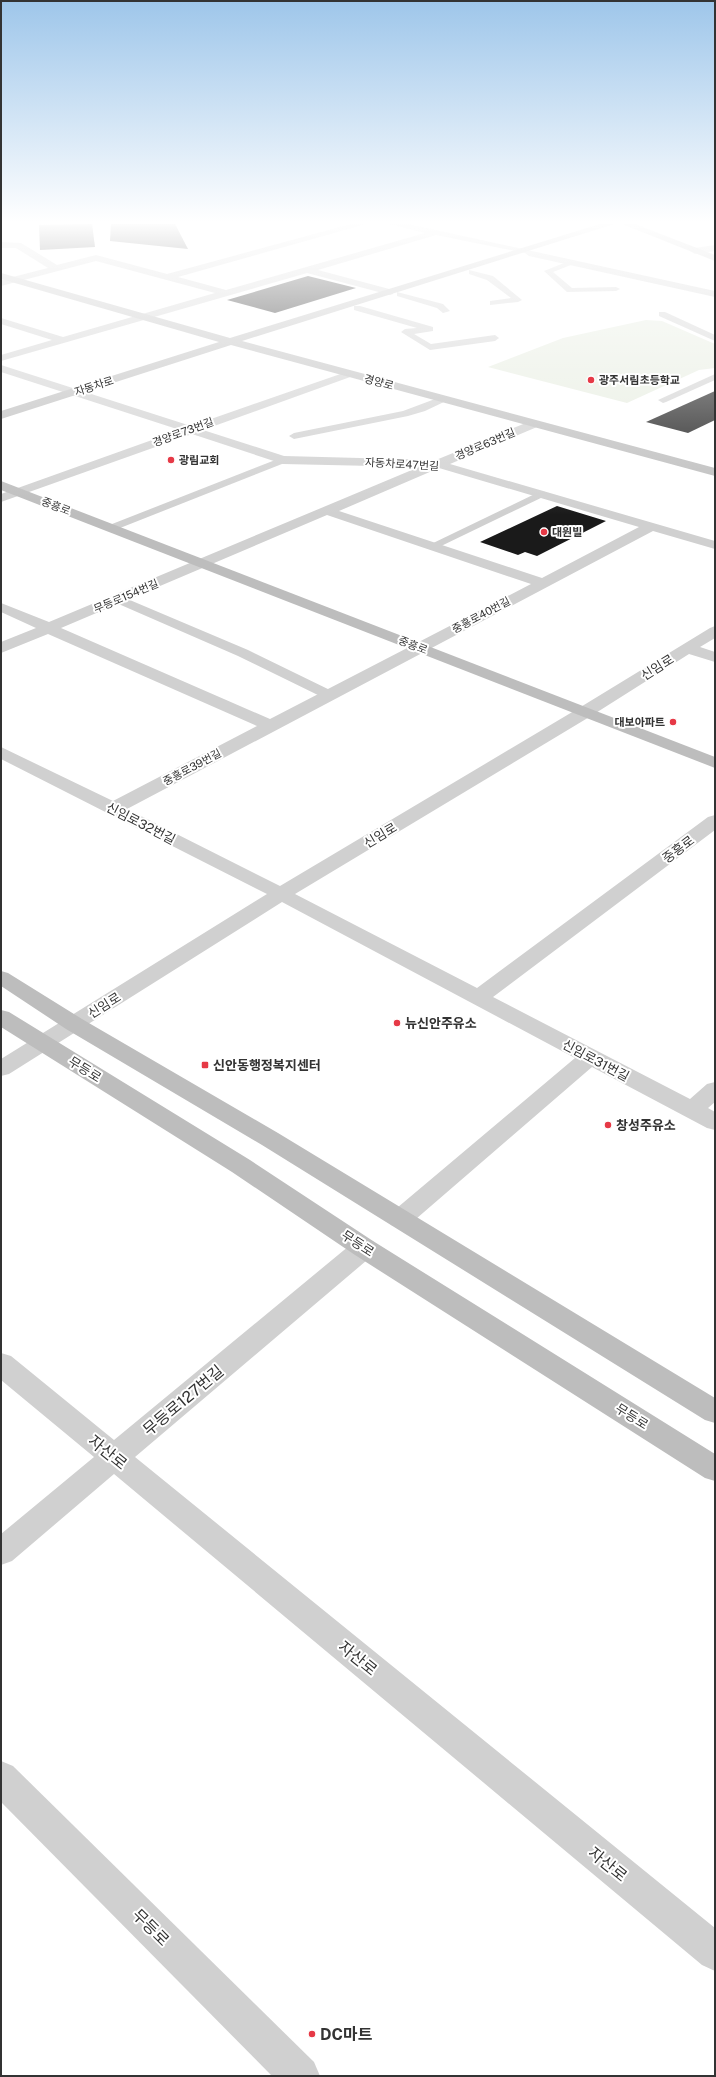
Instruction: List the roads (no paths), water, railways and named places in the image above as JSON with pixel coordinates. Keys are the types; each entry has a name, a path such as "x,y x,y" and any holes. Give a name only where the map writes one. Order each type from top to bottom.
{"street":[{"path":"1,321 63,340"},
{"path":"1,358 130,321"},
{"name":"경양로","path":"158,321 443,400 715,472"},
{"name":"자동차로","path":"1,415 299,321"},
{"name":"자동차로","path":"232,342 290,329 316,321"},
{"name":"자동차로47번길","path":"1,368 282,460 438,464 715,545"},
{"name":"경양로73번길","path":"1,498 188,430 349,374"},
{"name":"경양로63번길","path":"202,564 533,424"},
{"name":"중흥로","path":"1,485 715,762"},
{"path":"327,511 543,583"},
{"name":"중흥로40번길","path":"420,648 652,526"},
{"name":"무등로154번길","path":"1,648 202,564"},
{"path":"1,607 271,726"},
{"name":"신임로","path":"1,1069 281,894 585,712 715,631"},
{"name":"중흥로39번길","path":"112,809 420,648"},
{"name":"신임로","path":"688,648 715,657"},
{"name":"신임로32번길","path":"1,752 281,894"},
{"name":"중흥로","path":"478,998 715,821"},
{"name":"신임로31번길","path":"281,894 715,1122"},
{"path":"1,977 74,1024 270,1139 715,1412"},
{"name":"무등로","path":"1,1017 241,1166 364,1248 715,1469"},
{"path":"400,1219 590,1057"},
{"path":"692,1110 715,1089"},
{"name":"무등로127번길","path":"1,1552 364,1248"},
{"name":"자산로","path":"1,1364 715,1952"},
{"name":"무등로","path":"1,1778 300,2076"}],"lane":[{"path":"402,321 430,329 405,332 430,347 495,338"},
{"path":"677,321 715,338"},
{"path":"663,400 715,377"},
{"path":"294,436 422,410 443,400"},
{"name":"자동차로47번길","path":"111,528 282,460"},
{"path":"433,546 541,494"},
{"path":"118,599 243,653 329,695"}],"place":[{"name":"광주서림초등학교","path":"591,380"},
{"name":"광림교회","path":"171,460"},
{"name":"대원빌","path":"544,532"},
{"name":"대보아파트","path":"673,722"},
{"name":"뉴신안주유소","path":"397,1023"},
{"name":"신안동행정복지센터","path":"205,1065"},
{"name":"창성주유소","path":"608,1125"},
{"name":"DC마트","path":"312,2034"}]}
